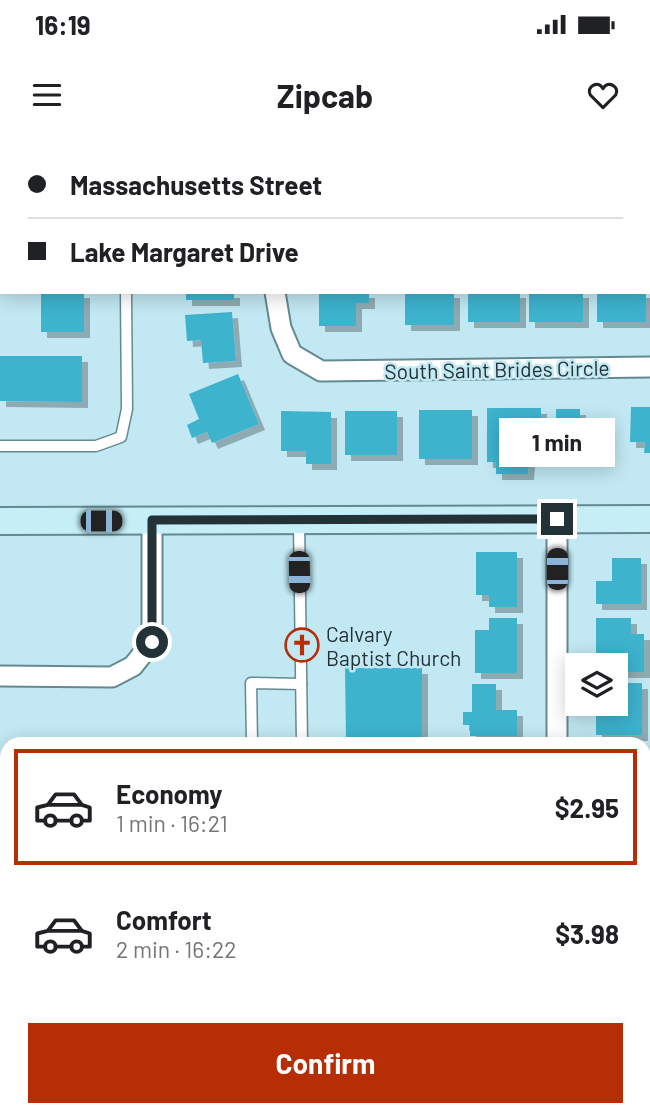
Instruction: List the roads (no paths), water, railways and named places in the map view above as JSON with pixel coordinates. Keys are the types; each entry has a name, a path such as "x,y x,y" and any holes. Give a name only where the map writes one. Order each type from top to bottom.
{"street":[{"name":"South Saint Brides Circle","path":"275,294 281,328 292,354 321,371 650,367"},
{"path":"557,519 557,737"},
{"path":"0,521 650,519"},
{"path":"0,676 112,677 133,666 152,642 152,520"}],"lane":[{"path":"0,446 96,446 121,438 127,409 126,294"},
{"path":"299,520 302,737"},
{"path":"251,737 251,683 301,684"}],"place":[{"name":"Calvary Baptist Church","path":"302,645"}]}
